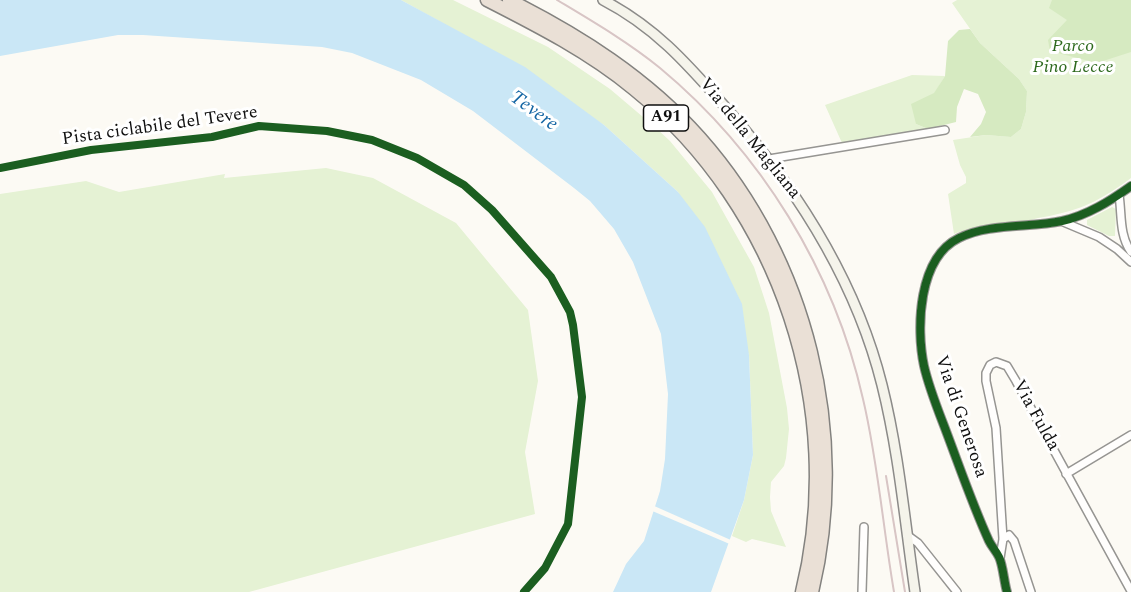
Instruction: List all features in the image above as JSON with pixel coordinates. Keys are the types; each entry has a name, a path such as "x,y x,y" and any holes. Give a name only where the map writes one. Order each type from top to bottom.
{"highway":[{"name":"A91","path":"487,0 584,53 635,89 664,116 706,162 736,203 788,294"},
{"name":"A91","path":"509,0 568,32 620,66 688,126 716,158 750,207 779,260 804,363 813,418 818,530 812,592"},
{"name":"A91","path":"802,592 818,530"}],"main road":[{"name":"Via della Magliana","path":"603,0 635,19 668,44 694,71 769,159 802,206 846,284 865,329 887,408 915,592"}],"street":[{"path":"769,159 945,130"},
{"name":"Via di Generosa","path":"1007,592 1000,558 991,545 967,487 929,384 921,338 923,298 933,266 951,243 966,235 981,231 1061,221 1090,212 1131,186"},
{"path":"1119,195 1121,228 1131,252"},
{"path":"1061,221 1099,237 1131,262"},
{"name":"Via Fulda","path":"1000,558 1003,539 996,428 986,377 987,370 992,363 998,362 1007,366 1131,591"},
{"path":"1066,474 1131,435"},
{"path":"862,592 864,527"},
{"path":"907,535 918,543 957,592"},
{"path":"991,545 994,548 999,547 1003,539 1009,535 1014,541 1031,592"}],"green space":[{"path":"401,0 453,0 548,47 610,89 656,128 670,141 712,192 754,267 769,313 789,429 784,466 771,482 771,511 786,547 752,539 746,542 732,536 744,500 753,455 749,355 678,192 604,125 439,21"},
{"name":"Parco Pino Lecce","path":"957,0 1131,0 1131,178 1100,199 1080,208 1024,222 980,227 954,234 948,194 966,183 966,177 953,140 986,135 1011,137 1021,129 1026,112 1027,91 1019,79 980,43 952,3"},
{"path":"1052,0 1131,0 1131,52 1097,63 1050,51 1048,40 1067,20 1049,8"},
{"path":"970,29 980,43 1019,79 1027,91 1026,112 1021,129 1011,137 986,135 970,137 981,124 986,112 978,94 964,89 957,107 956,122 928,129 916,124 911,104 934,93 945,76 948,41 959,30"},
{"path":"912,75 945,76 916,124 928,129 842,143 825,105"},
{"path":"326,168 373,178 456,223 528,310 538,381 525,452 535,514 249,592 0,592 0,194 86,181 119,192 225,174 224,178"},
{"path":"1112,207 1116,209 1115,236 1109,236 1087,225 1087,220"}],"water":[{"name":"Tevere","path":"0,0 401,0 525,67 604,125 678,192 705,227 742,304 749,355 753,455 744,500 711,592 613,592 626,564 644,541 660,491 665,459 668,394 661,334 633,262 614,229 590,201 473,111 421,80 352,53 322,47 118,35 0,56"}],"pier":[{"path":"652,505 733,541 732,545 650,510"}],"railway":[{"path":"557,0 635,49 697,101 761,176 813,260 850,351 863,399 873,447 894,592"},
{"path":"886,476 905,592"}],"cycle path":[{"name":"Pista ciclabile del Tevere","path":"0,168 91,150 212,137 259,126 327,131 372,140 417,158 464,185 492,210 551,277 570,312 573,325 582,397 568,524 545,568 524,592"},
{"path":"1007,592 1000,560 978,514 926,374 920,333 923,295 928,277 935,261 945,248 959,238 983,230 1050,223 1072,218 1098,207 1131,186"}]}
